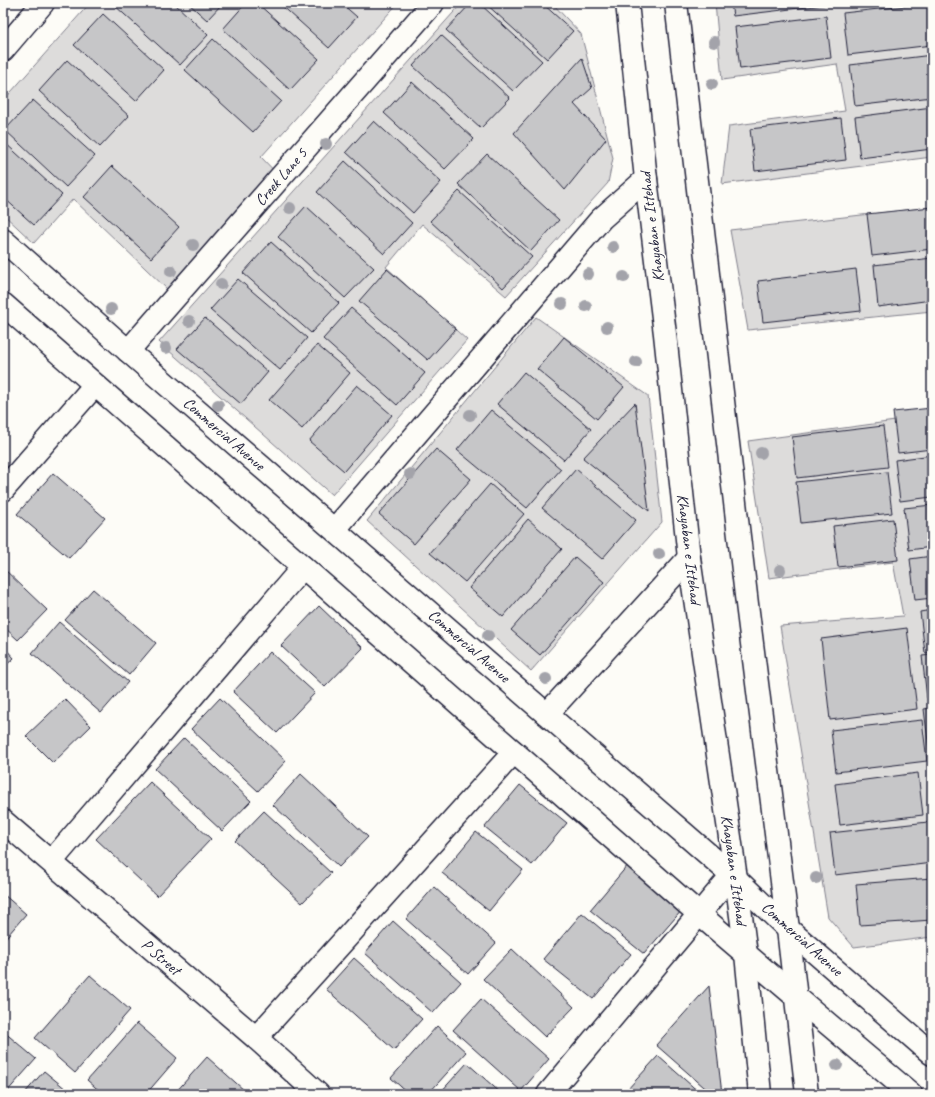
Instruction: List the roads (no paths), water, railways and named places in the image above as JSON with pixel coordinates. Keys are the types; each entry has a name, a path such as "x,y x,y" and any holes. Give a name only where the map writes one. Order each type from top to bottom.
{"main road":[{"path":"3,50 43,3"},
{"name":"Creek Lane 5","path":"128,351 433,3"},
{"name":"Khayaban e Ittehad","path":"628,3 646,179 666,342 689,558 746,954 760,1094"},
{"path":"676,3 807,1094"},
{"path":"335,529 601,219 646,179"},
{"name":"Commercial Avenue","path":"3,240 128,351 548,714 734,877 788,929 932,1054"},
{"path":"3,304 699,914 911,1094"},
{"path":"3,490 95,385"},
{"path":"548,714 689,558"},
{"path":"51,862 303,567"},
{"path":"256,1038 514,752"},
{"name":"P Street","path":"3,821 256,1038 318,1094"},
{"path":"548,1094 699,914 734,877"}]}
